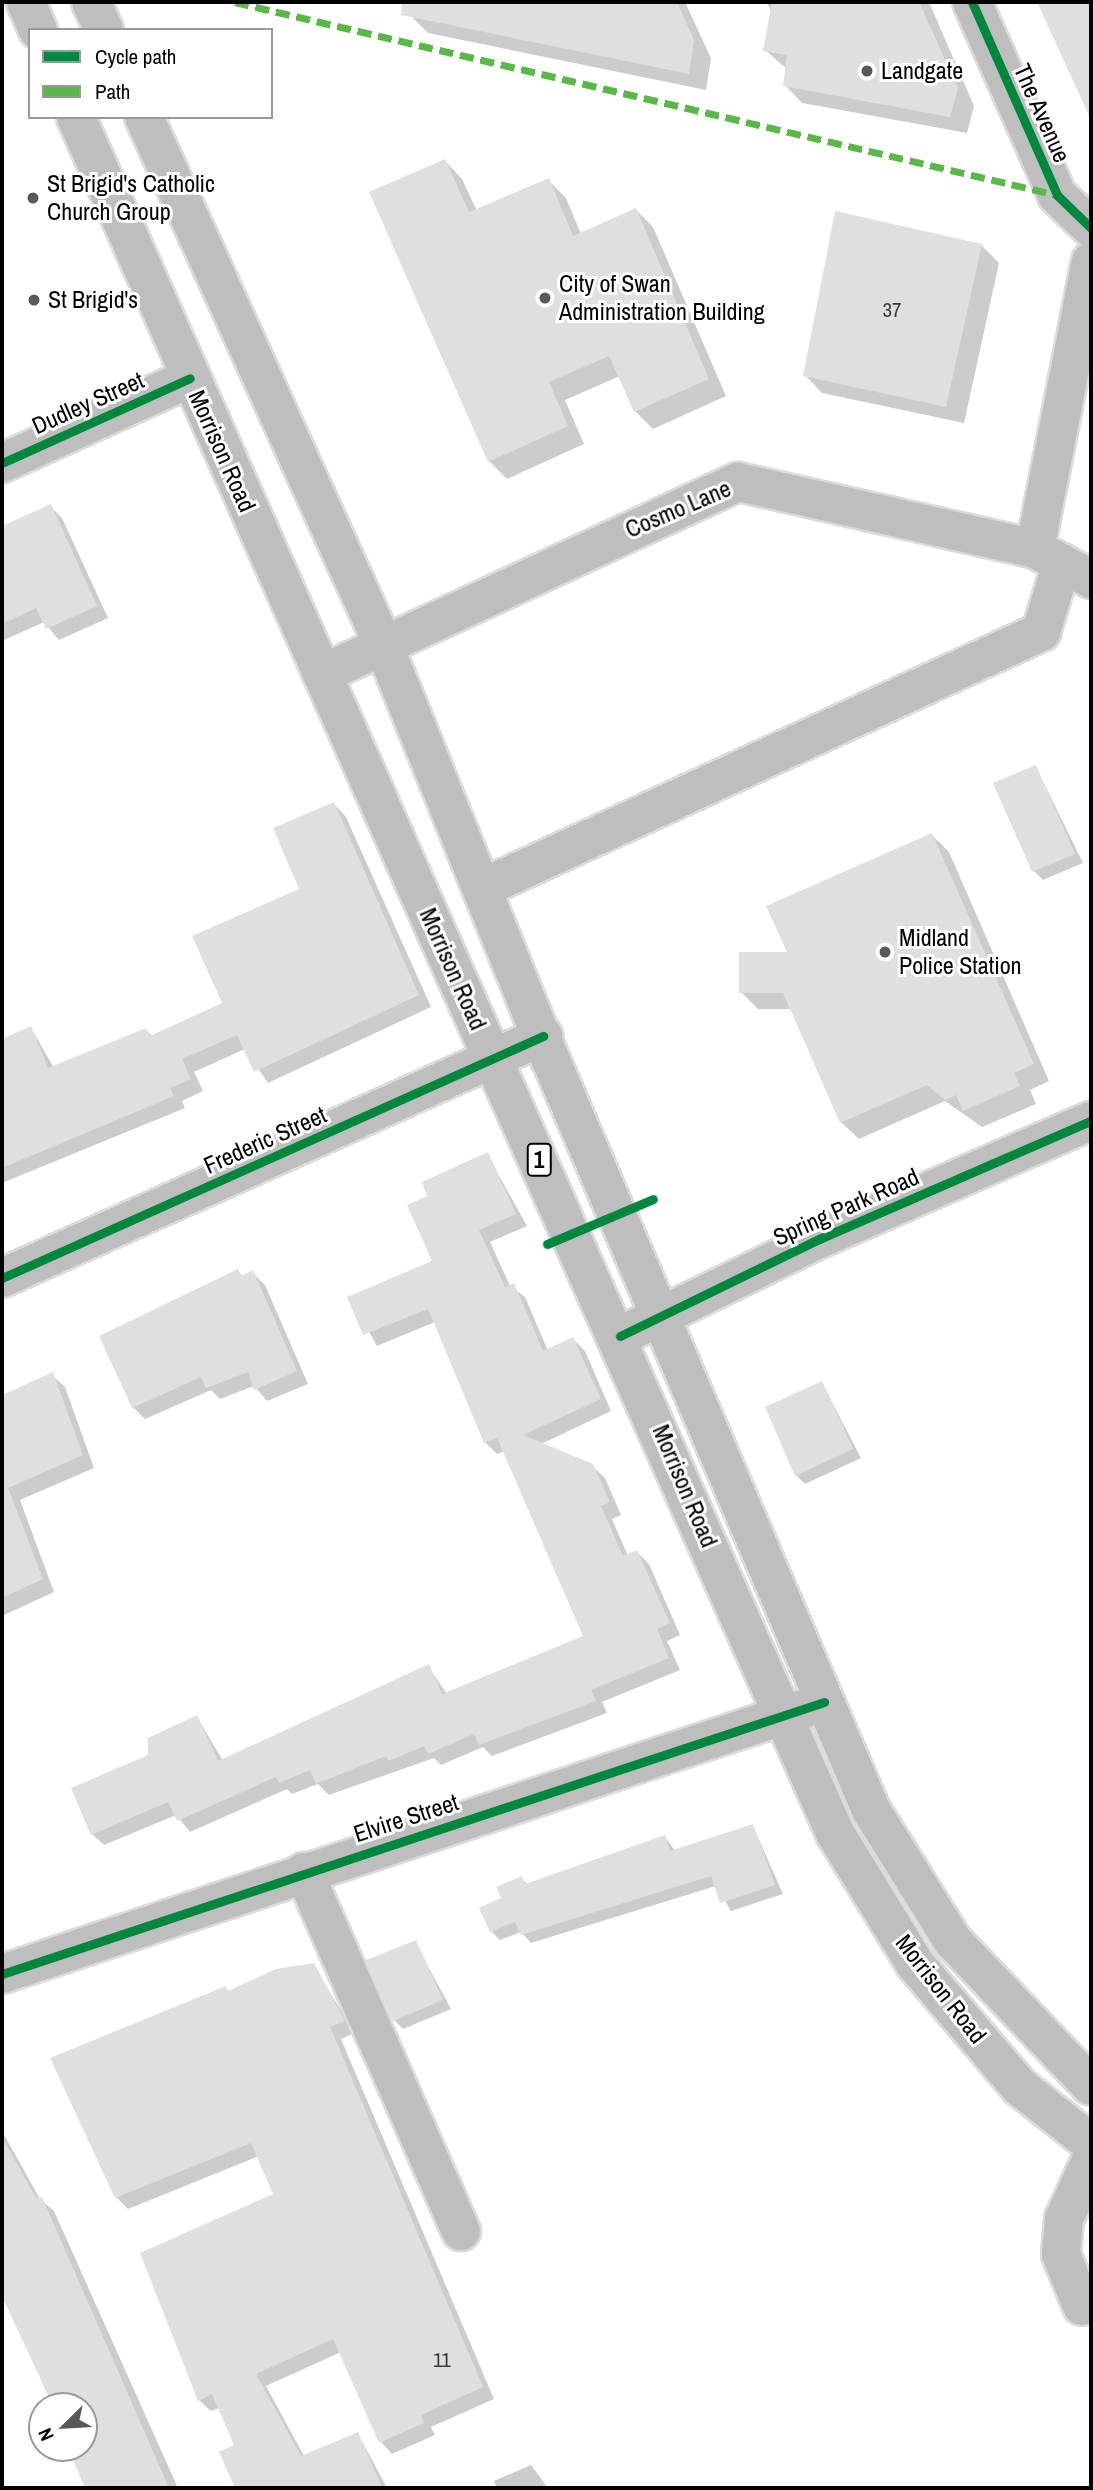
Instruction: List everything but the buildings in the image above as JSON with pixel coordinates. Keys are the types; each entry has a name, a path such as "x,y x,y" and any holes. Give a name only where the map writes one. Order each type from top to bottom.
{"main road":[{"path":"26,2 37,28"},
{"path":"91,2 103,28"},
{"name":"The Avenue","path":"972,2 1057,195 1091,228"},
{"name":"Morrison Road","path":"77,119 493,1060 620,1336 835,1833 916,1965 1020,2087 1091,2143"},
{"name":"Morrison Road","path":"145,119 384,646 660,1317 871,1810 953,1941 1091,2086"},
{"path":"485,887 1041,632 1063,564 1091,261"},
{"name":"Dudley Street","path":"2,463 190,378"},
{"name":"Cosmo Lane","path":"322,674 738,482 1063,564"},
{"name":"Frederic Street","path":"2,1279 543,1036"},
{"name":"Spring Park Road","path":"620,1336 819,1239 1091,1121"},
{"name":"Elvire Street","path":"2,1974 824,1702"},
{"path":"304,1872 461,2231"},
{"path":"1082,2306 1062,2243 1064,2219 1091,2160"}],"marked path":[{"path":"235,2 1057,195"}],"cycle path":[{"path":"972,2 1057,195 1091,228"},
{"path":"2,463 190,378"},
{"path":"2,1278 543,1036"},
{"path":"620,1336 819,1239 1091,1121"},
{"path":"547,1244 653,1199"},
{"path":"2,1974 824,1702"}],"place":[{"name":"Landgate","path":"867,71"},
{"name":"St Brigid's Catholic Church Group","path":"33,198"},
{"name":"City of Swan Administration Building","path":"545,298"},
{"name":"St Brigid's","path":"34,300"},
{"name":"Midland Police Station","path":"885,952"}]}
